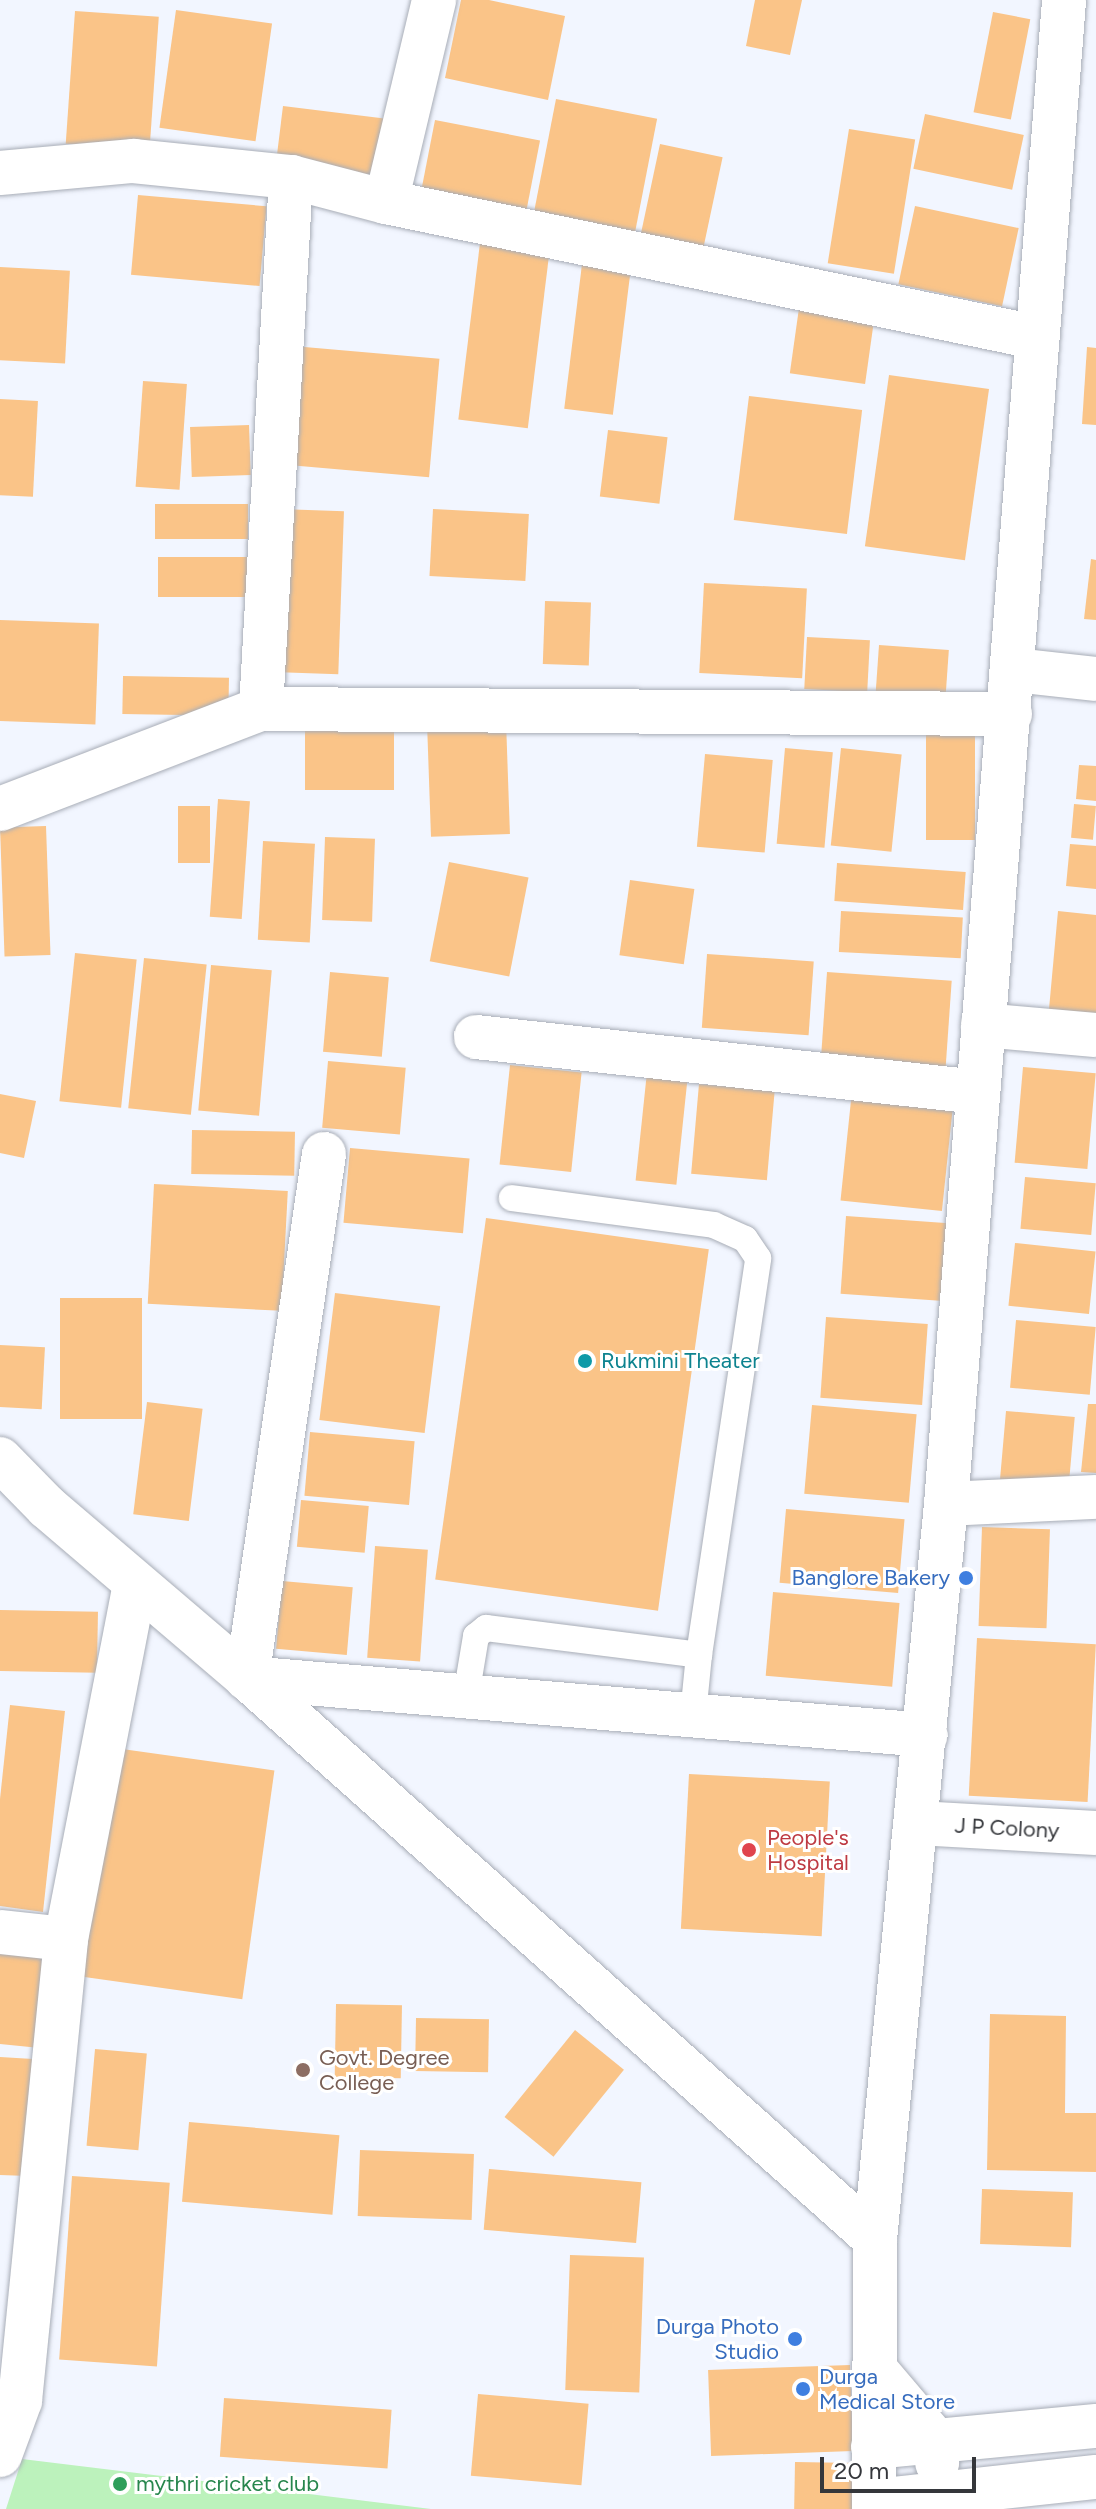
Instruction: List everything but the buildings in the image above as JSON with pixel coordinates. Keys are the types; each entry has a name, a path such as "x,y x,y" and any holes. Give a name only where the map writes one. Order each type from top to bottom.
{"street":[{"path":"386,202 434,0"},
{"path":"1055,2 1015,670 926,1735 875,2239 874,2505 938,2502 1096,2477"},
{"path":"0,173 133,161 291,177 386,202 1035,337"},
{"path":"261,709 291,177"},
{"path":"1015,670 1096,679"},
{"path":"0,809 261,709 1010,714"},
{"path":"983,1025 1096,1035"},
{"path":"476,1037 978,1092"},
{"path":"247,1678 324,1154"},
{"path":"0,1459 47,1507 247,1678 875,2239"},
{"path":"0,1496 47,1507"},
{"path":"946,1504 1096,1497"},
{"path":"0,2455 20,2401 66,1939 135,1584"},
{"path":"247,1678 926,1735"},
{"name":"J P Colony","path":"917,1823 1096,1833"},
{"path":"0,1932 66,1939"},
{"path":"874,2368 936,2441 938,2502"},
{"path":"873,2447 1096,2426"}],"lane":[{"path":"512,1198 714,1225 745,1239 758,1258 699,1655 693,1715"},
{"path":"466,1696 476,1636 486,1628 699,1655"}],"green space":[{"name":"mythri cricket club","path":"22,2459 431,2509 6,2509"}],"place":[{"name":"Rukmini Theater","path":"585,1361"},
{"name":"Banglore Bakery","path":"966,1578"},
{"name":"People's Hospital","path":"749,1850"},
{"name":"Govt. Degree College","path":"303,2070"},
{"name":"Durga Photo Studio","path":"795,2339"},
{"name":"Durga Medical Store","path":"803,2389"},
{"name":"mythri cricket club","path":"120,2484"}]}
